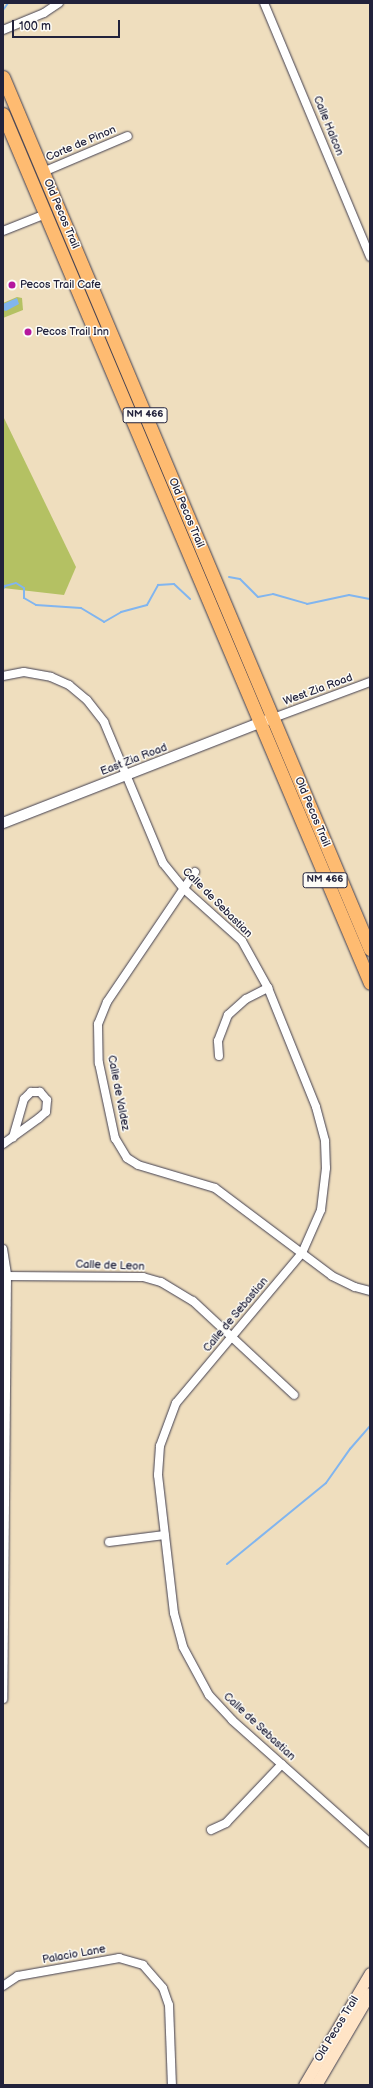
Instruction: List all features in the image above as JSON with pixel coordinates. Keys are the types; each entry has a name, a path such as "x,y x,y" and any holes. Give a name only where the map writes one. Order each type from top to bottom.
{"main road":[{"name":"Old Pecos Trail","path":"3,77 370,949"},
{"name":"Old Pecos Trail","path":"3,114 356,955 370,983"},
{"path":"356,955 370,975"},
{"name":"Old Pecos Trail","path":"304,2085 370,1973"},
{"name":"Old Pecos Trail","path":"316,2085 370,1992"}],"street":[{"path":"3,30 44,13 59,3"},
{"name":"Calle Halcon","path":"264,3 368,248 370,257"},
{"name":"Corte de Pinon","path":"43,172 128,136"},
{"path":"3,231 58,209"},
{"name":"Calle de Sebastian","path":"3,676 24,672 47,676 69,685 87,700 104,722 163,863 183,888 242,941 268,988 316,1107 325,1142 326,1168 321,1210 302,1253 176,1403 160,1446 158,1475 174,1614 183,1647 209,1695 232,1720 370,1844"},
{"name":"West Zia Road","path":"272,718 370,682"},
{"name":"East Zia Road","path":"3,823 126,777 272,718"},
{"name":"Calle de Valdez","path":"195,872 107,1002 98,1024 99,1063 115,1138 128,1158 138,1166 215,1188 332,1276 354,1287 370,1291"},
{"path":"219,1056 218,1041 228,1015 246,999 268,988"},
{"path":"3,1144 13,1137 46,1112 47,1100 40,1092 31,1092 24,1099 13,1137"},
{"path":"3,1249 5,1276 3,1699"},
{"name":"Calle de Leon","path":"5,1276 143,1277 161,1282 193,1301 294,1395"},
{"path":"109,1542 165,1535"},
{"path":"211,1830 226,1823 282,1764"},
{"name":"Palacio Lane","path":"3,1986 18,1976 119,1958 143,1965 163,1988 169,2005 172,2085"}],"green space":[{"path":"17,297 22,298 23,310 3,318 3,303"},
{"path":"3,416 76,567 64,595 3,588"}],"water":[{"path":"17,298 19,304 6,311 3,310 3,304"}],"waterway":[{"path":"3,10 8,3"},
{"path":"229,577 240,579 258,597 273,594 307,604 349,595 370,599"},
{"path":"3,589 5,586 16,583 24,588 24,598 36,605 81,608 104,622 121,612 147,605 158,585 174,584 190,599"},
{"path":"227,1564 326,1483 350,1449 370,1426"}],"place":[{"name":"Pecos Trail Cafe","path":"12,285"},
{"name":"Pecos Trail Inn","path":"28,332"}]}
